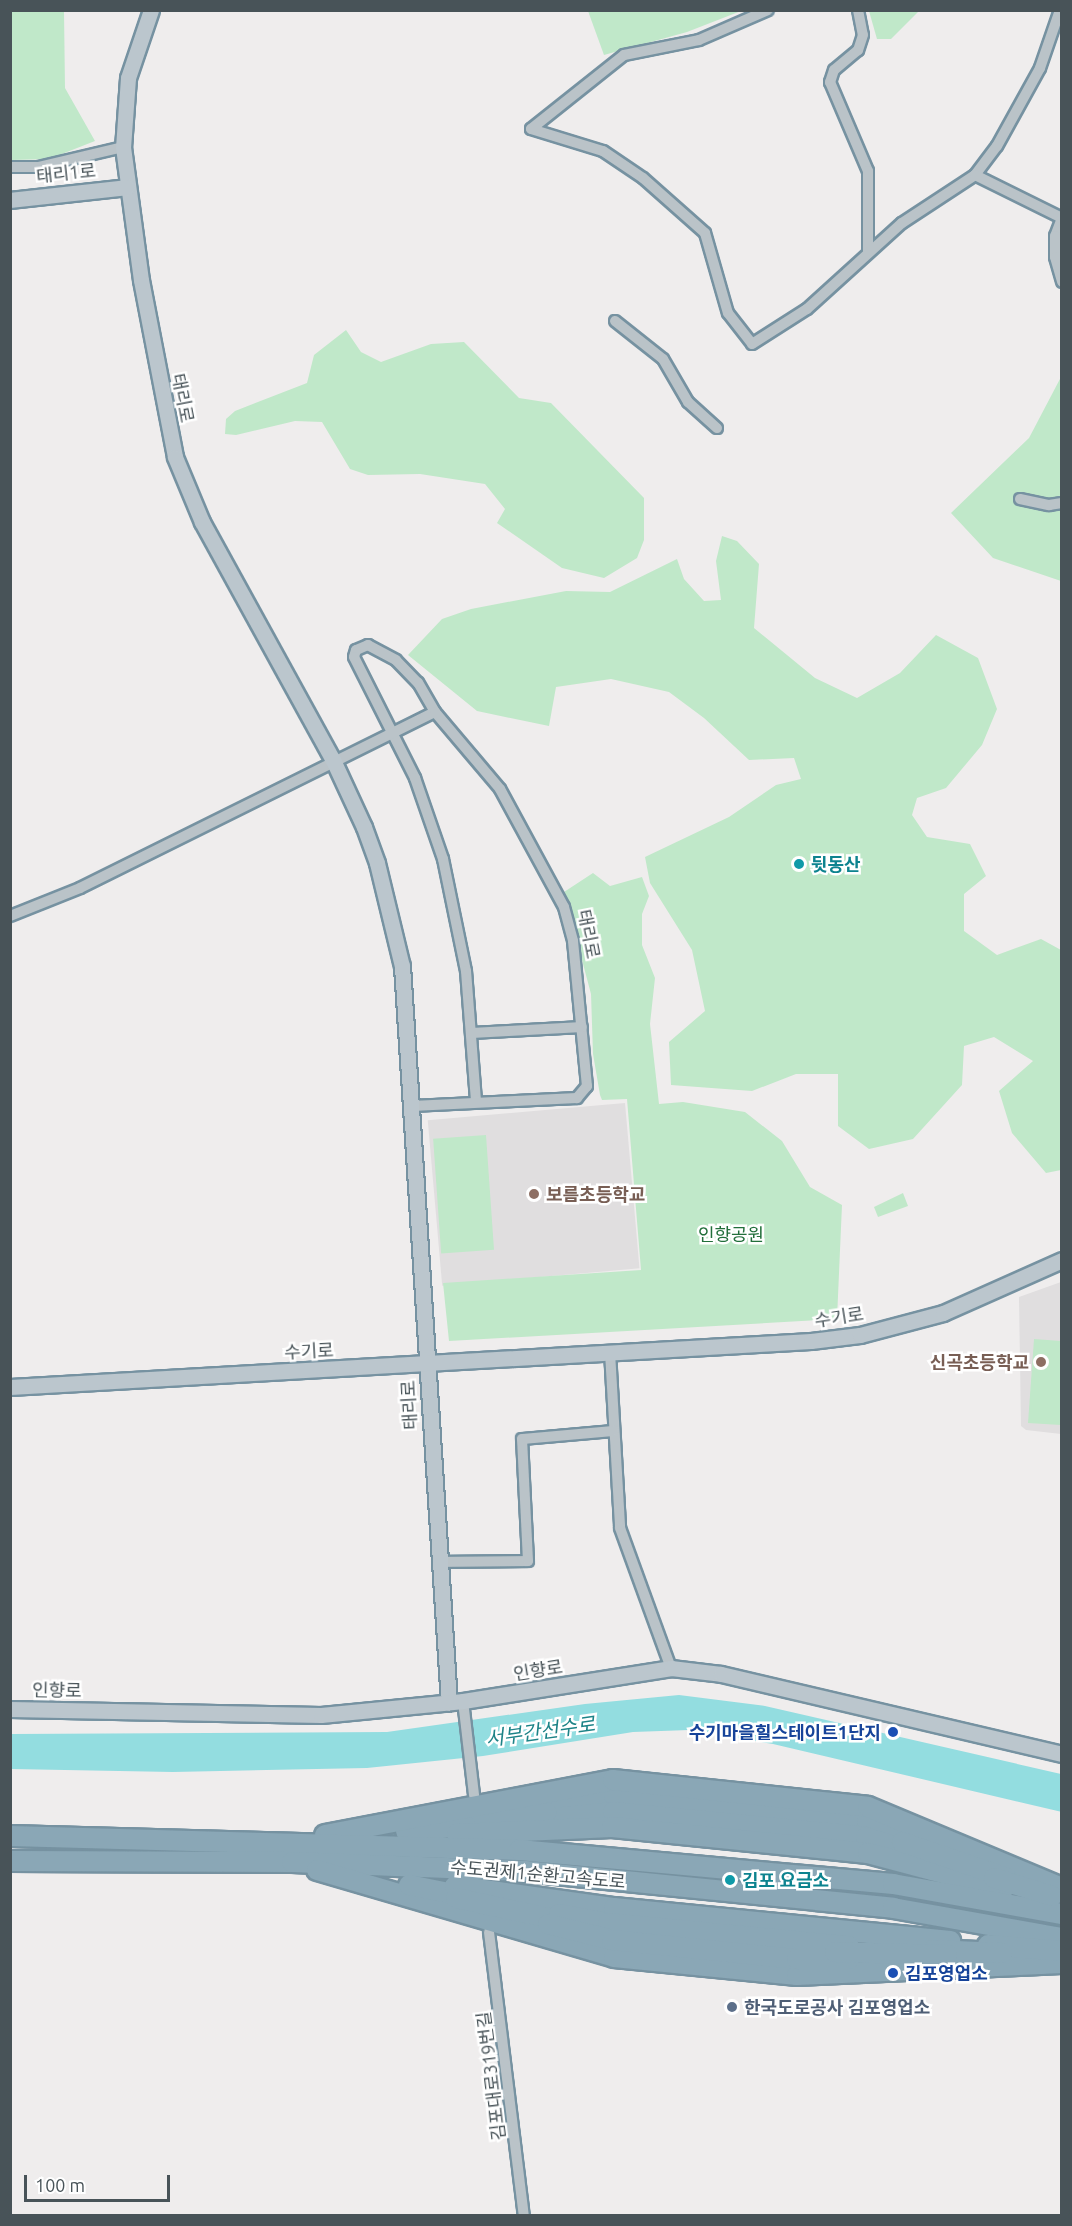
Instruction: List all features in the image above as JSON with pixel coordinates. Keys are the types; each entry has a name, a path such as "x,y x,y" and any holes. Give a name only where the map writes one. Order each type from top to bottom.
{"highway":[{"path":"289,1841 614,1780 868,1807 1062,1898"},
{"path":"289,1841 609,1835 864,1860 1062,1898"},
{"name":"수도권제1순환고속도로","path":"10,1836 289,1841 519,1850 922,1887 1062,1914"},
{"name":"수도권제1순환고속도로","path":"10,1861 292,1862 525,1871 893,1908 1062,1938"},
{"path":"292,1862 614,1956 797,1975 1062,1957"},
{"path":"292,1862 1062,1957"}],"street":[{"name":"태리로","path":"151,10 128,78 123,147 127,187 150,331 181,475 202,522 333,760 377,863 397,945 406,1004 438,1562 459,1706"},
{"path":"768,10 699,40 624,55 531,129 603,151 643,178 705,233 728,313 752,344 812,306 902,223 975,175 997,146 1040,68 1060,10"},
{"path":"858,10 863,35 858,50 834,70 830,82 868,171 868,252"},
{"path":"10,167 38,167 123,147"},
{"path":"975,175 1062,218 1055,236 1054,257 1062,282"},
{"name":"태리1로","path":"10,200 127,187"},
{"path":"615,321 663,359 688,402 717,428"},
{"path":"1020,499 1049,505 1062,503"},
{"name":"태리로","path":"412,1106 581,1096 588,1086 573,941 559,894 500,789 435,712 418,683 396,660 363,645 354,657 394,730 416,780 445,867 460,934 472,1033 476,1101"},
{"path":"10,916 80,888 333,760 435,712"},
{"path":"472,1033 582,1027"},
{"name":"수기로","path":"10,1387 811,1341 860,1335 943,1313 1062,1260"},
{"path":"610,1352 620,1528 671,1668"},
{"path":"438,1562 528,1561 522,1440 614,1431"},
{"name":"인향로","path":"10,1709 321,1715 459,1706 671,1668 738,1678 1062,1754"},
{"path":"459,1706 474,1795"},
{"name":"김포대로319번길","path":"489,1932 524,2216"}],"shaded area":[{"name":"보름초등학교","path":"625,1103 639,1268 442,1286 428,1120"},
{"name":"신곡초등학교","path":"1061,1282 1061,1434 1026,1430 1021,1426 1019,1297"}],"green space":[{"path":"11,10 64,11 65,88 95,141 49,159 11,160"},
{"path":"869,10 919,11 891,39 877,39"},
{"path":"588,11 741,11 687,32 604,55"},
{"path":"346,330 361,352 381,362 431,344 464,342 519,398 551,403 644,498 644,540 637,558 604,578 562,568 497,523 505,509 485,484 420,474 368,475 350,469 322,422 295,421 236,435 225,434 226,419 235,411 307,383 314,355"},
{"path":"1061,377 1061,581 993,558 951,513 1029,438"},
{"path":"722,536 737,541 759,564 754,628 815,678 857,698 900,673 936,635 978,658 997,709 982,745 946,788 917,798 912,815 927,837 970,844 986,876 964,894 964,931 997,955 1041,939 1061,950 1061,1170 1046,1173 1012,1133 999,1091 1033,1061 994,1037 964,1046 962,1085 913,1139 869,1149 838,1126 838,1074 796,1074 752,1091 671,1085 669,1042 705,1011 692,950 650,883 645,857 729,817 776,785 801,779 794,758 749,760 704,718 669,692 611,679 556,687 549,726 477,711 408,655 442,619 471,609 566,591 610,592 677,559 684,579 704,601 721,600 716,561"},
{"name":"인향공원","path":"593,873 610,886 642,877 649,896 642,914 642,945 655,978 650,1024 659,1104 683,1102 745,1112 782,1141 810,1187 842,1205 837,1319 449,1341 443,1283 641,1270 627,1099 602,1100 600,1095 593,1054 591,994 564,892"},
{"path":"486,1135 494,1250 441,1253 433,1139"},
{"path":"903,1193 908,1206 878,1217 874,1207"},
{"path":"1034,1339 1061,1341 1061,1425 1028,1423"}],"water":[{"name":"서부간선수로","path":"679,1695 765,1706 1061,1774 1062,1812 773,1744 689,1730 633,1732 483,1756 367,1768 173,1772 11,1769 11,1734 387,1732 585,1704"}],"place":[{"name":"뒷동산","path":"799,864"},
{"name":"보름초등학교","path":"534,1194"},
{"name":"신곡초등학교","path":"1041,1362"},
{"name":"수기마을힐스테이트1단지","path":"893,1732"},
{"name":"김포 요금소","path":"730,1880"},
{"name":"김포영업소","path":"893,1973"},
{"name":"한국도로공사 김포영업소","path":"732,2007"}]}
